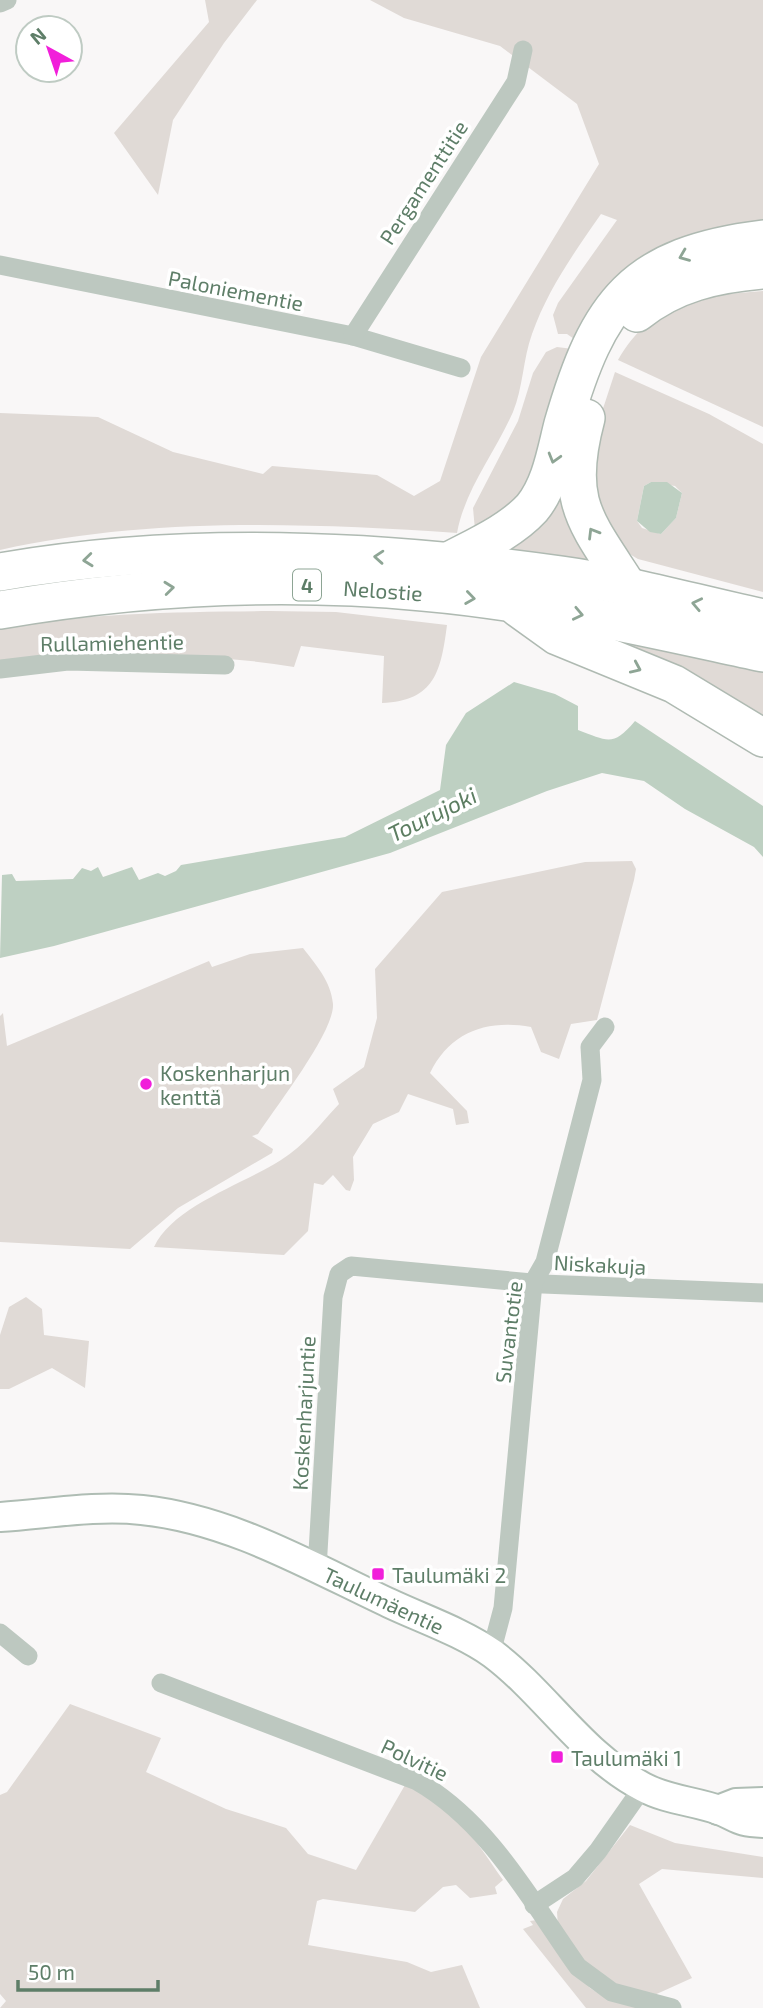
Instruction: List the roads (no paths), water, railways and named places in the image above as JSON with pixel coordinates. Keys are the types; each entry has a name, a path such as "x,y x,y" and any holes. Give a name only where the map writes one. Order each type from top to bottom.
{"highway":[{"path":"447,562 491,538 532,507 547,483 577,377 591,341 622,297 667,263 698,250 763,239"},
{"path":"630,590 581,512 577,479 583,429 604,362 634,315 676,286 699,279 763,270"},
{"name":"Nelostie","path":"0,572 40,565 180,553 315,552 447,562 563,575 763,618"},
{"name":"Nelostie","path":"0,610 177,587 313,585 424,592 556,610 763,653"},
{"path":"511,604 557,636 674,684 763,738"}],"main road":[{"name":"Taulumäentie","path":"0,1517 98,1509 141,1510 184,1516 217,1525 317,1569 491,1653 536,1692 613,1768 643,1787 680,1802 718,1810 737,1821 763,1823"},
{"name":"Taulumäentie","path":"718,1810 736,1803 763,1802"}],"street":[{"path":"0,2 7,0"},
{"name":"Pergamenttitie","path":"353,336 357,325 516,82 523,50"},
{"name":"Paloniementie","path":"0,265 353,336 461,368"},
{"name":"Rullamiehentie","path":"0,669 68,661 225,665"},
{"name":"Suvantotie","path":"491,1653 503,1608 533,1283 545,1262 592,1080 590,1047 605,1027"},
{"name":"Niskakuja","path":"351,1266 533,1283 763,1293"},
{"name":"Koskenharjuntie","path":"317,1569 333,1297 339,1274 351,1266"},
{"path":"0,1633 28,1656"},
{"name":"Polvitie","path":"161,1684 417,1781 441,1794 479,1830 578,1967 594,1982 632,2000 672,2008"},
{"path":"534,1905 575,1878 606,1842 643,1787"}],"water":[{"path":"651,482 667,482 682,493 676,518 661,534 650,532 637,521 644,486"},
{"name":"Tourujoki","path":"514,682 555,694 578,706 578,730 596,737 615,738 635,721 763,806 763,857 754,847 685,809 644,781 602,773 547,791 390,853 54,946 0,958 2,875 12,874 16,881 73,879 82,868 91,871 98,867 103,877 132,867 139,880 158,873 165,876 176,871 181,865 345,837 440,790 446,745 466,713"}],"place":[{"name":"Koskenharjun kenttä","path":"146,1084"},
{"name":"Taulumäki 2","path":"378,1574"},
{"name":"Taulumäki 1","path":"557,1757"}]}
